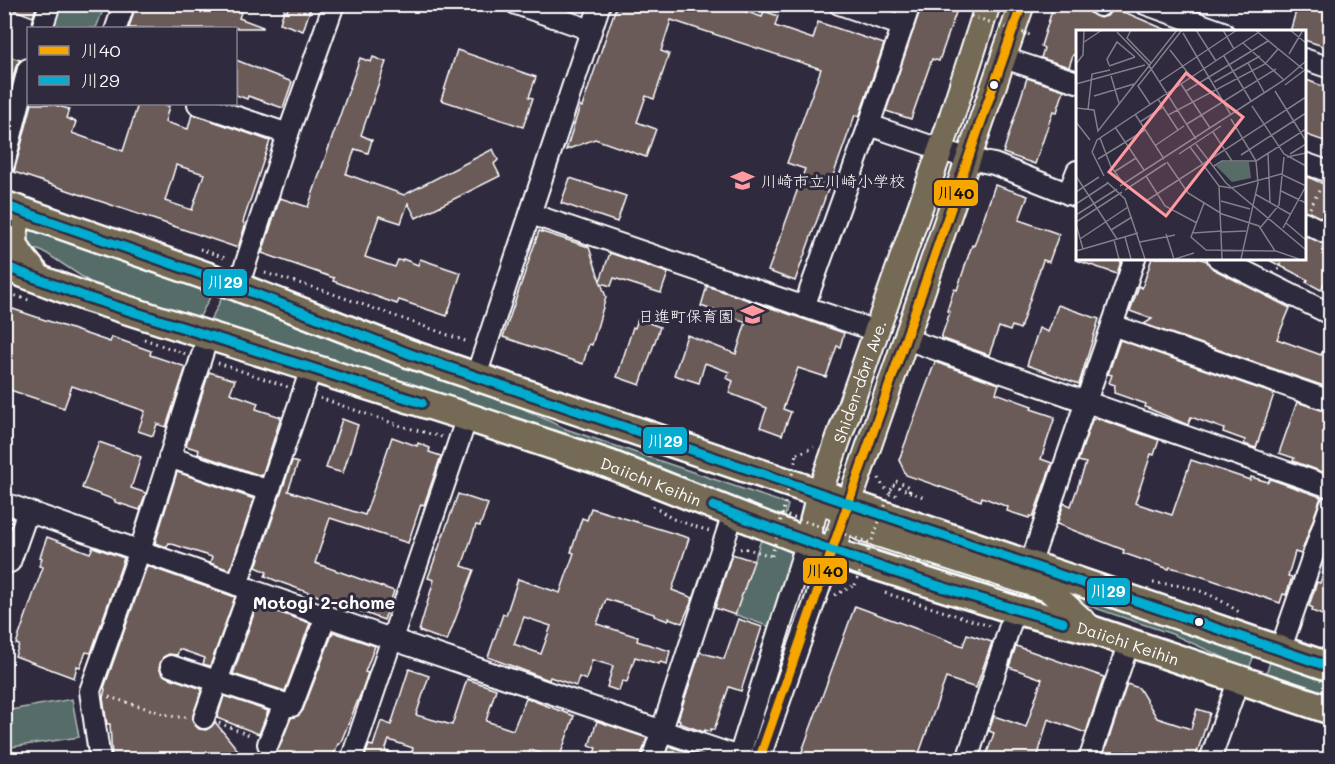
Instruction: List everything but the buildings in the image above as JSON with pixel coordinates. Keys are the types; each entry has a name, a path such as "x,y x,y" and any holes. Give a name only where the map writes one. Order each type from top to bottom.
{"highway":[{"path":"38,278 14,247 12,208 247,279 410,354 808,490 847,509 1030,565 1330,668"},
{"name":"Daiichi Keihin","path":"4,266 86,297 210,349 307,381 467,417 609,464 730,526 791,529 832,552 1006,619 1094,631 1330,710"}],"main road":[{"name":"Shiden-dōri Ave.","path":"832,552 1022,4"},
{"name":"Shiden-dōri Ave.","path":"791,529 876,332 940,149 980,10"},
{"path":"847,509 862,530 1048,589 1094,631"}],"street":[{"path":"42,27 50,4"},
{"path":"247,279 288,134 334,4"},
{"path":"476,376 600,4"},
{"path":"839,4 903,27"},
{"path":"804,307 910,4"},
{"path":"1145,4 1216,30"},
{"path":"116,27 124,5"},
{"path":"518,5 591,30"},
{"path":"1004,58 1076,82"},
{"path":"1305,59 1329,64"},
{"path":"4,164 27,73"},
{"path":"201,105 288,134"},
{"path":"869,124 969,159 994,164 1073,196 1076,177"},
{"path":"1305,163 1329,172"},
{"path":"531,214 876,332"},
{"path":"1306,217 1330,235"},
{"path":"1030,565 1086,401 1116,303 1134,260"},
{"path":"1222,260 1330,314"},
{"path":"1116,303 1330,401"},
{"path":"906,339 1330,487"},
{"path":"100,759 90,691 140,550 169,457 210,349"},
{"path":"204,718 244,587 269,491 307,381"},
{"path":"351,759 467,417"},
{"path":"169,457 269,491"},
{"path":"4,503 391,639 746,759"},
{"path":"1280,651 1330,506"},
{"path":"10,562 28,511"},
{"path":"652,759 730,526"},
{"name":"Shiden-dōri Ave.","path":"746,759 791,529"},
{"name":"Shiden-dōri Ave.","path":"746,759 832,552"},
{"path":"171,666 292,706 326,616"},
{"path":"967,759 1006,619"},
{"path":"1089,759 1129,642"},
{"path":"1210,759 1239,679"},
{"path":"268,744 284,704"}],"path":[{"path":"980,10 1030,35"},
{"path":"1306,217 1329,172"},
{"path":"247,279 280,276 471,344"},
{"path":"210,349 307,381 400,426 450,440"},
{"path":"744,548 772,556 791,529 797,454 823,443"},
{"path":"879,477 883,487 901,498"},
{"path":"896,482 910,487 909,492"},
{"path":"827,599 855,585 893,485 923,497"},
{"path":"648,503 673,519 730,526 778,555 808,490"},
{"path":"791,529 871,543"},
{"path":"848,580 859,584"},
{"path":"882,592 949,615 1006,619"}],"green space":[{"path":"60,5 105,5 96,27 51,27"},
{"path":"26,228 213,292 199,318 90,282 46,253 27,246"},
{"path":"223,296 444,380 505,400 566,429 781,502 788,505 784,520 605,450 421,387 210,321"},
{"path":"884,529 1254,655 1249,669 1172,634 879,535"},
{"path":"865,538 986,581 988,585 981,586 863,545"},
{"path":"761,540 797,553 770,627 734,614"},
{"path":"1270,662 1330,682 1330,696 1266,674"},
{"path":"72,699 79,737 5,748 5,711"}],"transit line":[{"name":"川40","path":"759,760 1022,4"},
{"name":"川29","path":"4,205 238,287 410,354 1330,667"},
{"name":"川29","path":"4,266 86,297 422,403"},
{"name":"川29","path":"713,506 886,569 1063,622"}],"place":[{"name":"川崎市立川崎小学校","path":"743,180"},
{"name":"日進町保育園","path":"752,315"}],"district":[{"name":"Motogi 2-chome","path":"324,602"}]}
